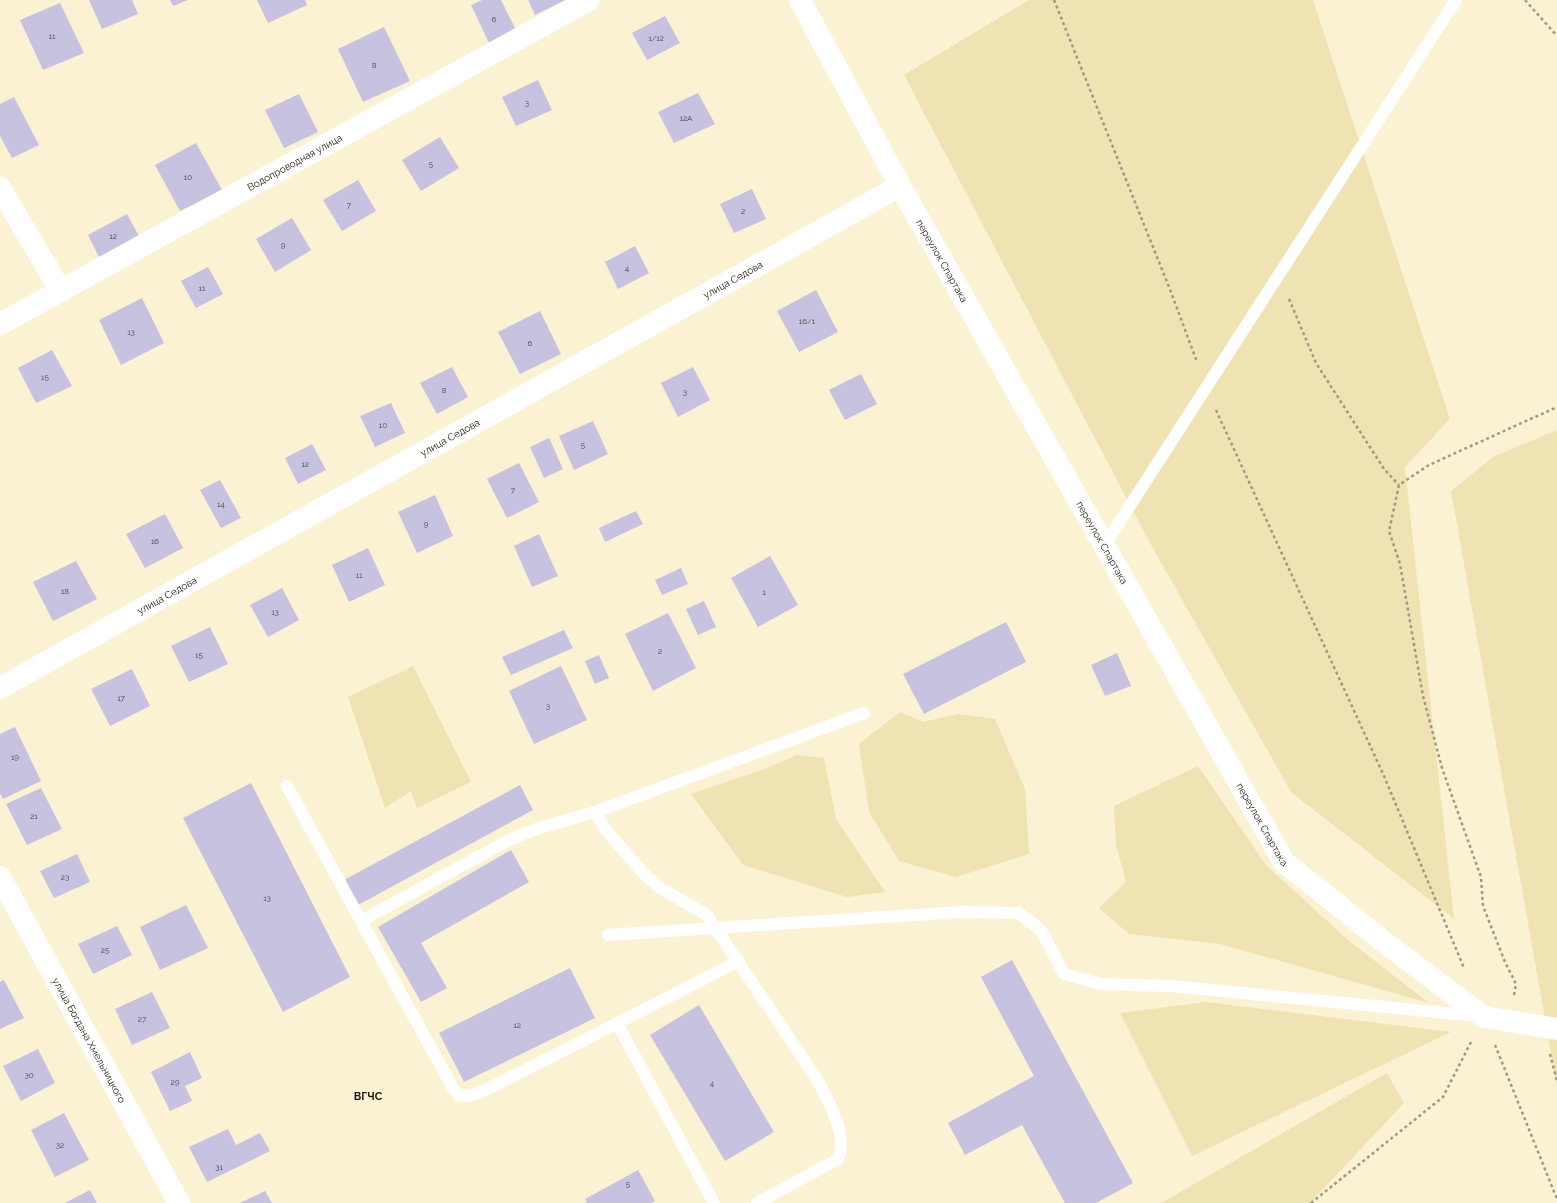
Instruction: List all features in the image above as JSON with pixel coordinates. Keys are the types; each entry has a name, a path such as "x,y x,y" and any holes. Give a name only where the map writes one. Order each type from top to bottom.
{"street":[{"name":"Водопроводная улица","path":"0,324 589,0"},
{"name":"переулок Спартака","path":"800,0 900,186 1284,862 1384,942 1484,1017"},
{"name":"улица Седова","path":"0,688 900,186"},
{"path":"0,188 62,291"},
{"name":"улица Богдана Хмельницкого","path":"0,877 179,1203"},
{"path":"1484,1017 1557,1030"}],"lane":[{"path":"1104,546 1456,0"},
{"path":"361,920 509,840 533,830 596,812 864,713"},
{"path":"287,786 453,1088 460,1096 466,1097 478,1093 739,961"},
{"path":"596,812 606,830 646,876 660,888 707,915 718,928 818,1081 838,1125 841,1152 838,1159 757,1203"},
{"path":"608,935 961,912 1019,913 1041,930 1064,974 1101,984 1171,986 1484,1017"},
{"path":"617,1023 714,1203"}],"path":[{"path":"1054,0 1171,292 1206,388 1384,776 1466,973"},
{"path":"1526,0 1557,36"},
{"path":"1281,272 1292,308 1316,363 1384,469 1399,485"},
{"path":"1509,1021 1516,984 1504,962 1483,906 1480,877 1442,768 1423,696 1400,564 1390,531 1399,485 1429,465 1557,407"},
{"path":"1484,1017 1557,1198"},
{"path":"1311,1203 1443,1097 1484,1017"}],"shaded area":[{"path":"1029,0 1313,0 1450,419 1405,467 1454,919 1291,792 1150,543 904,75"},
{"path":"1557,430 1557,1086 1451,491 1493,457"},
{"path":"413,666 471,782 417,808 411,791 385,808 348,697"},
{"path":"900,712 923,722 958,714 995,719 1025,789 1029,854 956,877 899,861 869,812 859,744"},
{"path":"796,755 824,758 836,819 885,892 847,897 743,865 691,794 765,769"},
{"path":"1198,766 1266,865 1348,940 1429,1003 1220,944 1129,934 1099,908 1126,882 1116,845 1114,806"},
{"path":"1206,1002 1451,1032 1192,1156 1120,1013"},
{"path":"1387,1073 1404,1103 1310,1203 1161,1203"}],"building":[{"path":"89,0 132,0 138,14 102,29"},
{"path":"170,0 188,0 173,6"},
{"path":"257,0 305,0 307,5 268,23"},
{"path":"482,0 501,0 517,32 490,45 471,5"},
{"path":"528,0 565,0 535,15"},
{"path":"60,3 84,53 43,70 20,20"},
{"path":"665,16 680,43 647,60 632,33"},
{"path":"384,27 410,81 363,102 338,49"},
{"path":"538,80 552,110 516,126 502,97"},
{"path":"698,93 715,124 674,143 658,112"},
{"path":"299,94 318,132 284,148 265,110"},
{"path":"14,97 39,145 12,158 0,136 0,104"},
{"path":"440,137 459,168 421,191 402,160"},
{"path":"196,143 222,190 180,211 155,165"},
{"path":"358,180 376,211 342,231 323,200"},
{"path":"752,189 766,219 734,233 720,204"},
{"path":"127,214 139,236 99,257 88,235"},
{"path":"292,218 311,250 275,272 256,239"},
{"path":"635,246 649,273 618,289 605,262"},
{"path":"208,267 223,294 196,308 181,281"},
{"path":"816,290 838,332 799,352 777,311"},
{"path":"142,298 164,343 121,365 99,320"},
{"path":"540,311 561,354 520,374 498,332"},
{"path":"52,350 72,386 36,403 18,368"},
{"path":"452,367 468,397 437,414 420,383"},
{"path":"693,367 710,400 678,417 661,383"},
{"path":"861,374 877,404 845,420 829,390"},
{"path":"391,403 405,433 375,447 360,416"},
{"path":"593,421 608,454 574,470 559,436"},
{"path":"549,438 563,469 544,478 530,447"},
{"path":"312,444 326,470 298,484 285,458"},
{"path":"519,463 539,502 507,518 487,479"},
{"path":"220,480 241,518 221,528 200,490"},
{"path":"435,495 453,536 417,553 398,512"},
{"path":"636,511 643,524 605,542 599,528"},
{"path":"165,514 183,548 145,568 126,534"},
{"path":"539,534 558,576 532,587 514,546"},
{"path":"368,548 385,585 349,602 332,565"},
{"path":"770,556 798,605 758,627 731,578"},
{"path":"76,561 97,599 53,621 33,582"},
{"path":"681,568 688,584 662,595 655,580"},
{"path":"282,588 299,620 268,637 250,605"},
{"path":"704,601 716,627 698,635 686,609"},
{"path":"668,613 696,668 653,691 625,634"},
{"path":"1006,622 1026,662 924,714 903,674"},
{"path":"210,627 228,664 189,682 171,646"},
{"path":"564,630 573,648 511,675 502,657"},
{"path":"1117,653 1131,686 1105,696 1091,665"},
{"path":"599,655 609,678 595,684 585,661"},
{"path":"561,666 587,720 534,744 509,691"},
{"path":"132,669 150,706 110,726 91,689"},
{"path":"15,727 41,781 3,799 0,793 0,734"},
{"path":"251,783 350,977 283,1012 183,818"},
{"path":"520,785 533,810 358,905 344,880"},
{"path":"41,788 62,829 27,845 6,804"},
{"path":"511,850 529,882 421,943 447,988 421,1002 378,927"},
{"path":"77,854 90,882 54,898 40,871"},
{"path":"186,905 208,948 160,970 140,927"},
{"path":"117,926 132,955 93,974 78,944"},
{"path":"1012,960 1133,1183 1096,1203 1065,1203 1022,1125 965,1155 948,1123 1034,1076 981,977"},
{"path":"570,968 595,1018 464,1082 439,1033"},
{"path":"4,980 24,1018 0,1029 0,982"},
{"path":"152,992 170,1028 132,1045 115,1009"},
{"path":"699,1005 774,1132 725,1161 650,1035"},
{"path":"38,1049 55,1083 21,1101 3,1066"},
{"path":"190,1052 202,1078 185,1086 192,1101 170,1111 151,1072"},
{"path":"64,1113 89,1160 55,1177 31,1130"},
{"path":"228,1129 236,1145 260,1133 270,1151 207,1182 189,1147"},
{"path":"638,1170 655,1201 651,1203 587,1203 585,1199"},
{"path":"90,1190 97,1203 65,1203"},
{"path":"265,1191 272,1203 240,1203"}],"district":[{"name":"ВГЧС","path":"368,1096"}]}
